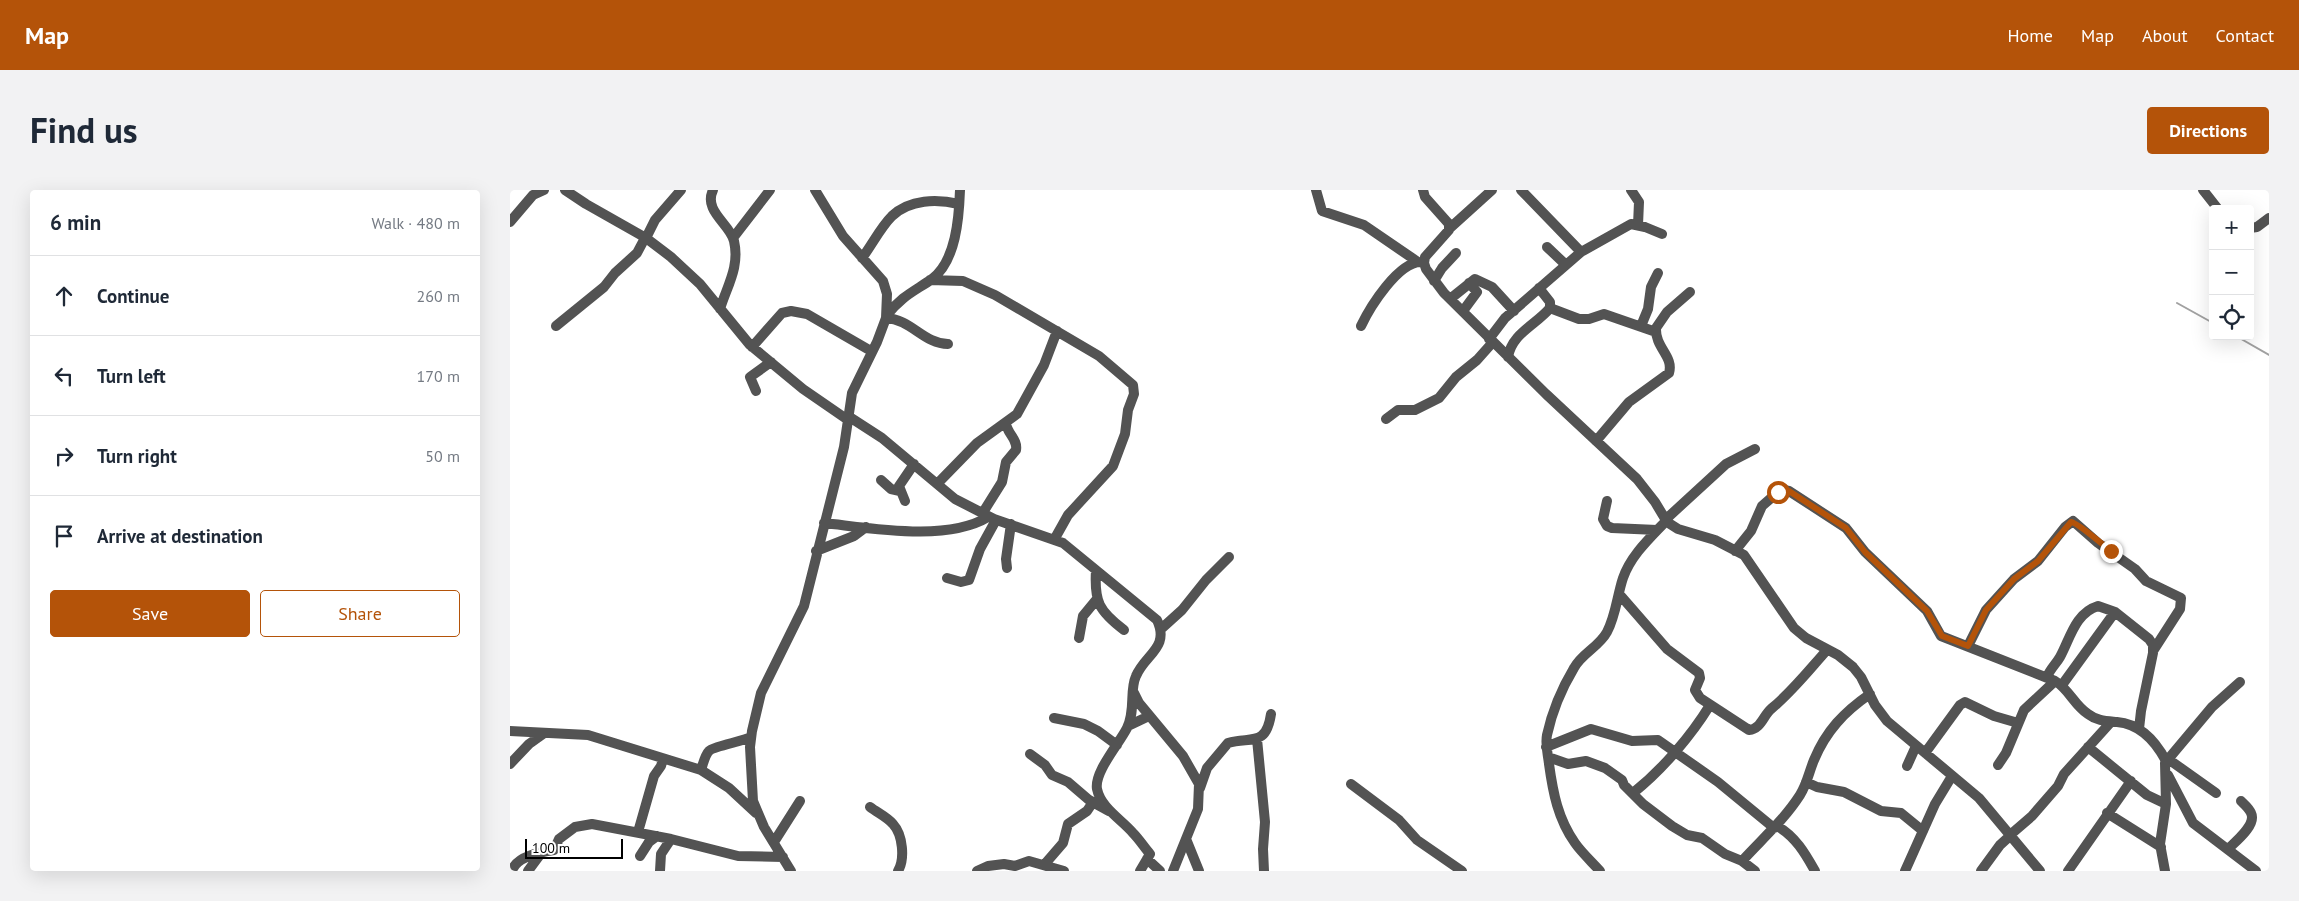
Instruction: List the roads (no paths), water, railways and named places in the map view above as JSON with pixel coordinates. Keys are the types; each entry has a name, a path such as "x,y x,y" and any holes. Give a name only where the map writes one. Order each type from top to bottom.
{"street":[{"path":"510,222 534,195 544,190"},
{"path":"565,190 645,238 686,270 752,347 823,404 882,438 938,483 954,499 989,517 1063,543 1157,620 1161,629 1160,642 1135,678 1133,711 1128,726 1097,779 1098,790 1110,812"},
{"path":"556,326 604,287 616,272 637,253 655,220 681,190"},
{"path":"713,190 712,207 733,238 735,252 734,275 720,309"},
{"path":"733,238 770,190"},
{"path":"815,190 843,236 880,276 886,286 886,317"},
{"path":"791,871 759,816 752,792 751,736 756,707 804,606 816,551 844,447 852,393 886,317 899,300 930,280 945,265 951,251 960,204 960,190"},
{"path":"1316,190 1322,211 1364,225 1421,262 1434,281 1491,341 1642,485 1666,520 1678,529 1715,540 1744,555 1794,628 1810,640 1845,659 1861,677 1875,705 1887,721 1979,798 2040,871"},
{"path":"1423,190 1425,196 1448,221 1450,228"},
{"path":"1362,326 1369,310 1407,265 1421,262 1450,228 1492,190"},
{"path":"1521,190 1581,252"},
{"path":"1631,190 1639,202 1638,225"},
{"path":"2203,190 2215,205"},
{"path":"862,258 892,216 902,209 915,204 934,201 960,204"},
{"path":"2254,227 2269,218"},
{"path":"1386,419 1401,408 1415,410 1439,398 1456,377 1477,360 1491,341 1497,326 1565,264 1581,252 1631,224 1662,234"},
{"path":"1547,247 1565,264"},
{"path":"1434,281 1442,268 1456,253"},
{"path":"1640,326 1648,308 1651,286 1658,273"},
{"path":"1450,299 1474,279 1486,282 1514,311"},
{"path":"930,280 962,281 980,288 1099,356 1130,382 1135,389 1128,410 1126,434 1113,466 1068,515 1054,540"},
{"path":"1463,311 1476,294 1476,289 1469,282"},
{"path":"1508,357 1510,347 1519,336 1550,308 1550,302 1539,288"},
{"path":"1596,441 1629,402 1668,373 1669,360 1658,345 1656,332 1659,321 1690,292"},
{"path":"1550,308 1579,319 1589,319 1604,314 1656,332"},
{"path":"752,347 782,313 791,311 807,314 872,351"},
{"path":"886,317 900,320 936,343 948,344"},
{"path":"938,483 977,443 1017,414 1044,365 1057,331"},
{"path":"756,391 750,380 752,374 771,362"},
{"path":"947,578 961,582 969,580 983,543 989,517 1002,482 1006,462 1016,450 1016,442 1008,432 1006,423"},
{"path":"1600,871 1575,844 1561,818 1552,785 1547,752 1551,719 1573,668 1580,658 1595,646 1607,632 1628,568 1645,542 1726,464 1756,449"},
{"path":"904,501 899,486 914,464"},
{"path":"881,480 891,489 900,491"},
{"path":"1735,551 1751,531 1757,513 1762,506 1778,492 1789,491 1846,528 1865,552 1927,611 1942,636 2055,681 2088,714 2096,719 2125,723 2140,729 2155,743 2167,760 2216,793"},
{"path":"1607,502 1603,519 1607,526 1612,528 1657,530"},
{"path":"824,523 936,531 967,526 989,517"},
{"path":"1968,646 1986,610 2014,579 2038,561 2065,527 2073,521 2098,543 2137,571 2146,581 2181,598 2180,609 2153,651 2141,711 2140,729"},
{"path":"1007,568 1006,559 1011,524"},
{"path":"816,551 854,536 866,527"},
{"path":"1161,629 1182,610 1206,580 1229,557"},
{"path":"1096,570 1097,599 1101,610 1124,630"},
{"path":"1620,596 1667,649 1699,674 1700,678 1695,690 1700,698 1745,728 1752,730 1762,722 1769,711 1785,699 1827,650"},
{"path":"1079,638 1083,616 1097,599"},
{"path":"2055,681 2060,656 2069,633 2089,611 2098,606 2114,612 2149,639 2153,651"},
{"path":"1998,765 2006,753 2018,723 2028,705 2055,681 2114,612"},
{"path":"2165,871 2161,847 2166,804 2167,760 2212,707 2240,682"},
{"path":"1134,693 1149,716 1190,767 1198,782 1198,808 1173,871"},
{"path":"1742,861 1776,827 1800,795 1819,748 1835,723 1845,712 1870,694"},
{"path":"1925,753 1960,705 1965,702 1994,716 2018,723"},
{"path":"1633,793 1650,779 1693,730 1710,705"},
{"path":"1199,791 1207,768 1228,743 1257,739 1266,730 1271,714"},
{"path":"1128,726 1149,716"},
{"path":"1054,718 1084,724 1098,731 1117,745"},
{"path":"1981,871 2000,844 2032,816 2058,786 2064,774 2111,722"},
{"path":"1547,752 1591,729 1632,741 1658,740 1718,782 1776,827 1787,832 1798,844 1815,871"},
{"path":"510,731 588,735 701,770 718,779 759,816"},
{"path":"510,764 536,738 544,734"},
{"path":"701,770 712,748 739,742 751,736"},
{"path":"1257,739 1265,822 1264,871"},
{"path":"1907,766 1916,746"},
{"path":"2088,747 2147,795 2166,804"},
{"path":"1547,752 1563,764 1572,764 1583,760 1604,767 1622,780 1624,785 1643,804 1672,826 1687,835 1702,838 1718,850 1742,861 1755,871"},
{"path":"1030,754 1045,765 1052,775 1068,782 1093,802 1110,812 1133,833 1149,853 1140,871"},
{"path":"638,832 654,776 661,766 663,759"},
{"path":"2166,772 2194,822 2256,871"},
{"path":"1905,871 1923,831 1952,776"},
{"path":"2068,871 2131,781"},
{"path":"1806,782 1817,787 1844,792 1881,811 1901,813 1923,831"},
{"path":"1351,784 1399,820 1417,840 1462,871"},
{"path":"734,793 752,792"},
{"path":"2228,850 2246,830 2253,818 2241,800"},
{"path":"774,842 800,801"},
{"path":"1044,866 1063,843 1068,824 1087,811 1093,802"},
{"path":"870,807 898,830 902,853 902,860 898,871"},
{"path":"2107,813 2161,847"},
{"path":"512,871 518,862 542,852 554,850 567,833 583,824 672,839 738,856 783,857"},
{"path":"640,856 649,842 657,836"},
{"path":"660,871 661,854 672,839"},
{"path":"1186,839 1199,871"},
{"path":"528,871 542,852"},
{"path":"1147,859 1160,871"},
{"path":"1020,871 1026,862"},
{"path":"977,871 988,866 1004,864 1015,866 1026,862 1064,871"}],"waterway":[{"path":"2177,303 2209,321"},
{"path":"2243,340 2269,355"}]}
